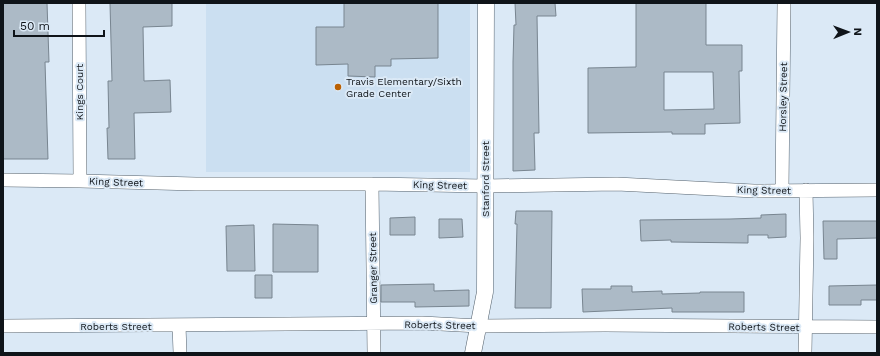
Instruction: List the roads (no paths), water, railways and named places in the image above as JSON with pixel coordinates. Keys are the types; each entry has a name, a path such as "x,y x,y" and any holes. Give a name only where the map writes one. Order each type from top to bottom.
{"street":[{"name":"Kings Court","path":"79,3 80,181"},
{"name":"Stanford Street","path":"474,353 485,292 484,186 486,3"},
{"name":"Horsley Street","path":"782,190 784,3"},
{"name":"King Street","path":"3,180 196,184 372,184 484,186 617,184 754,191 877,190"},
{"name":"Granger Street","path":"372,184 374,353"},
{"path":"805,353 807,238 806,190"},
{"name":"Roberts Street","path":"3,326 422,323 479,326 597,324 877,327"},
{"path":"179,325 180,353"}],"place":[{"name":"Travis Elementary/Sixth Grade Center","path":"338,87"}]}
